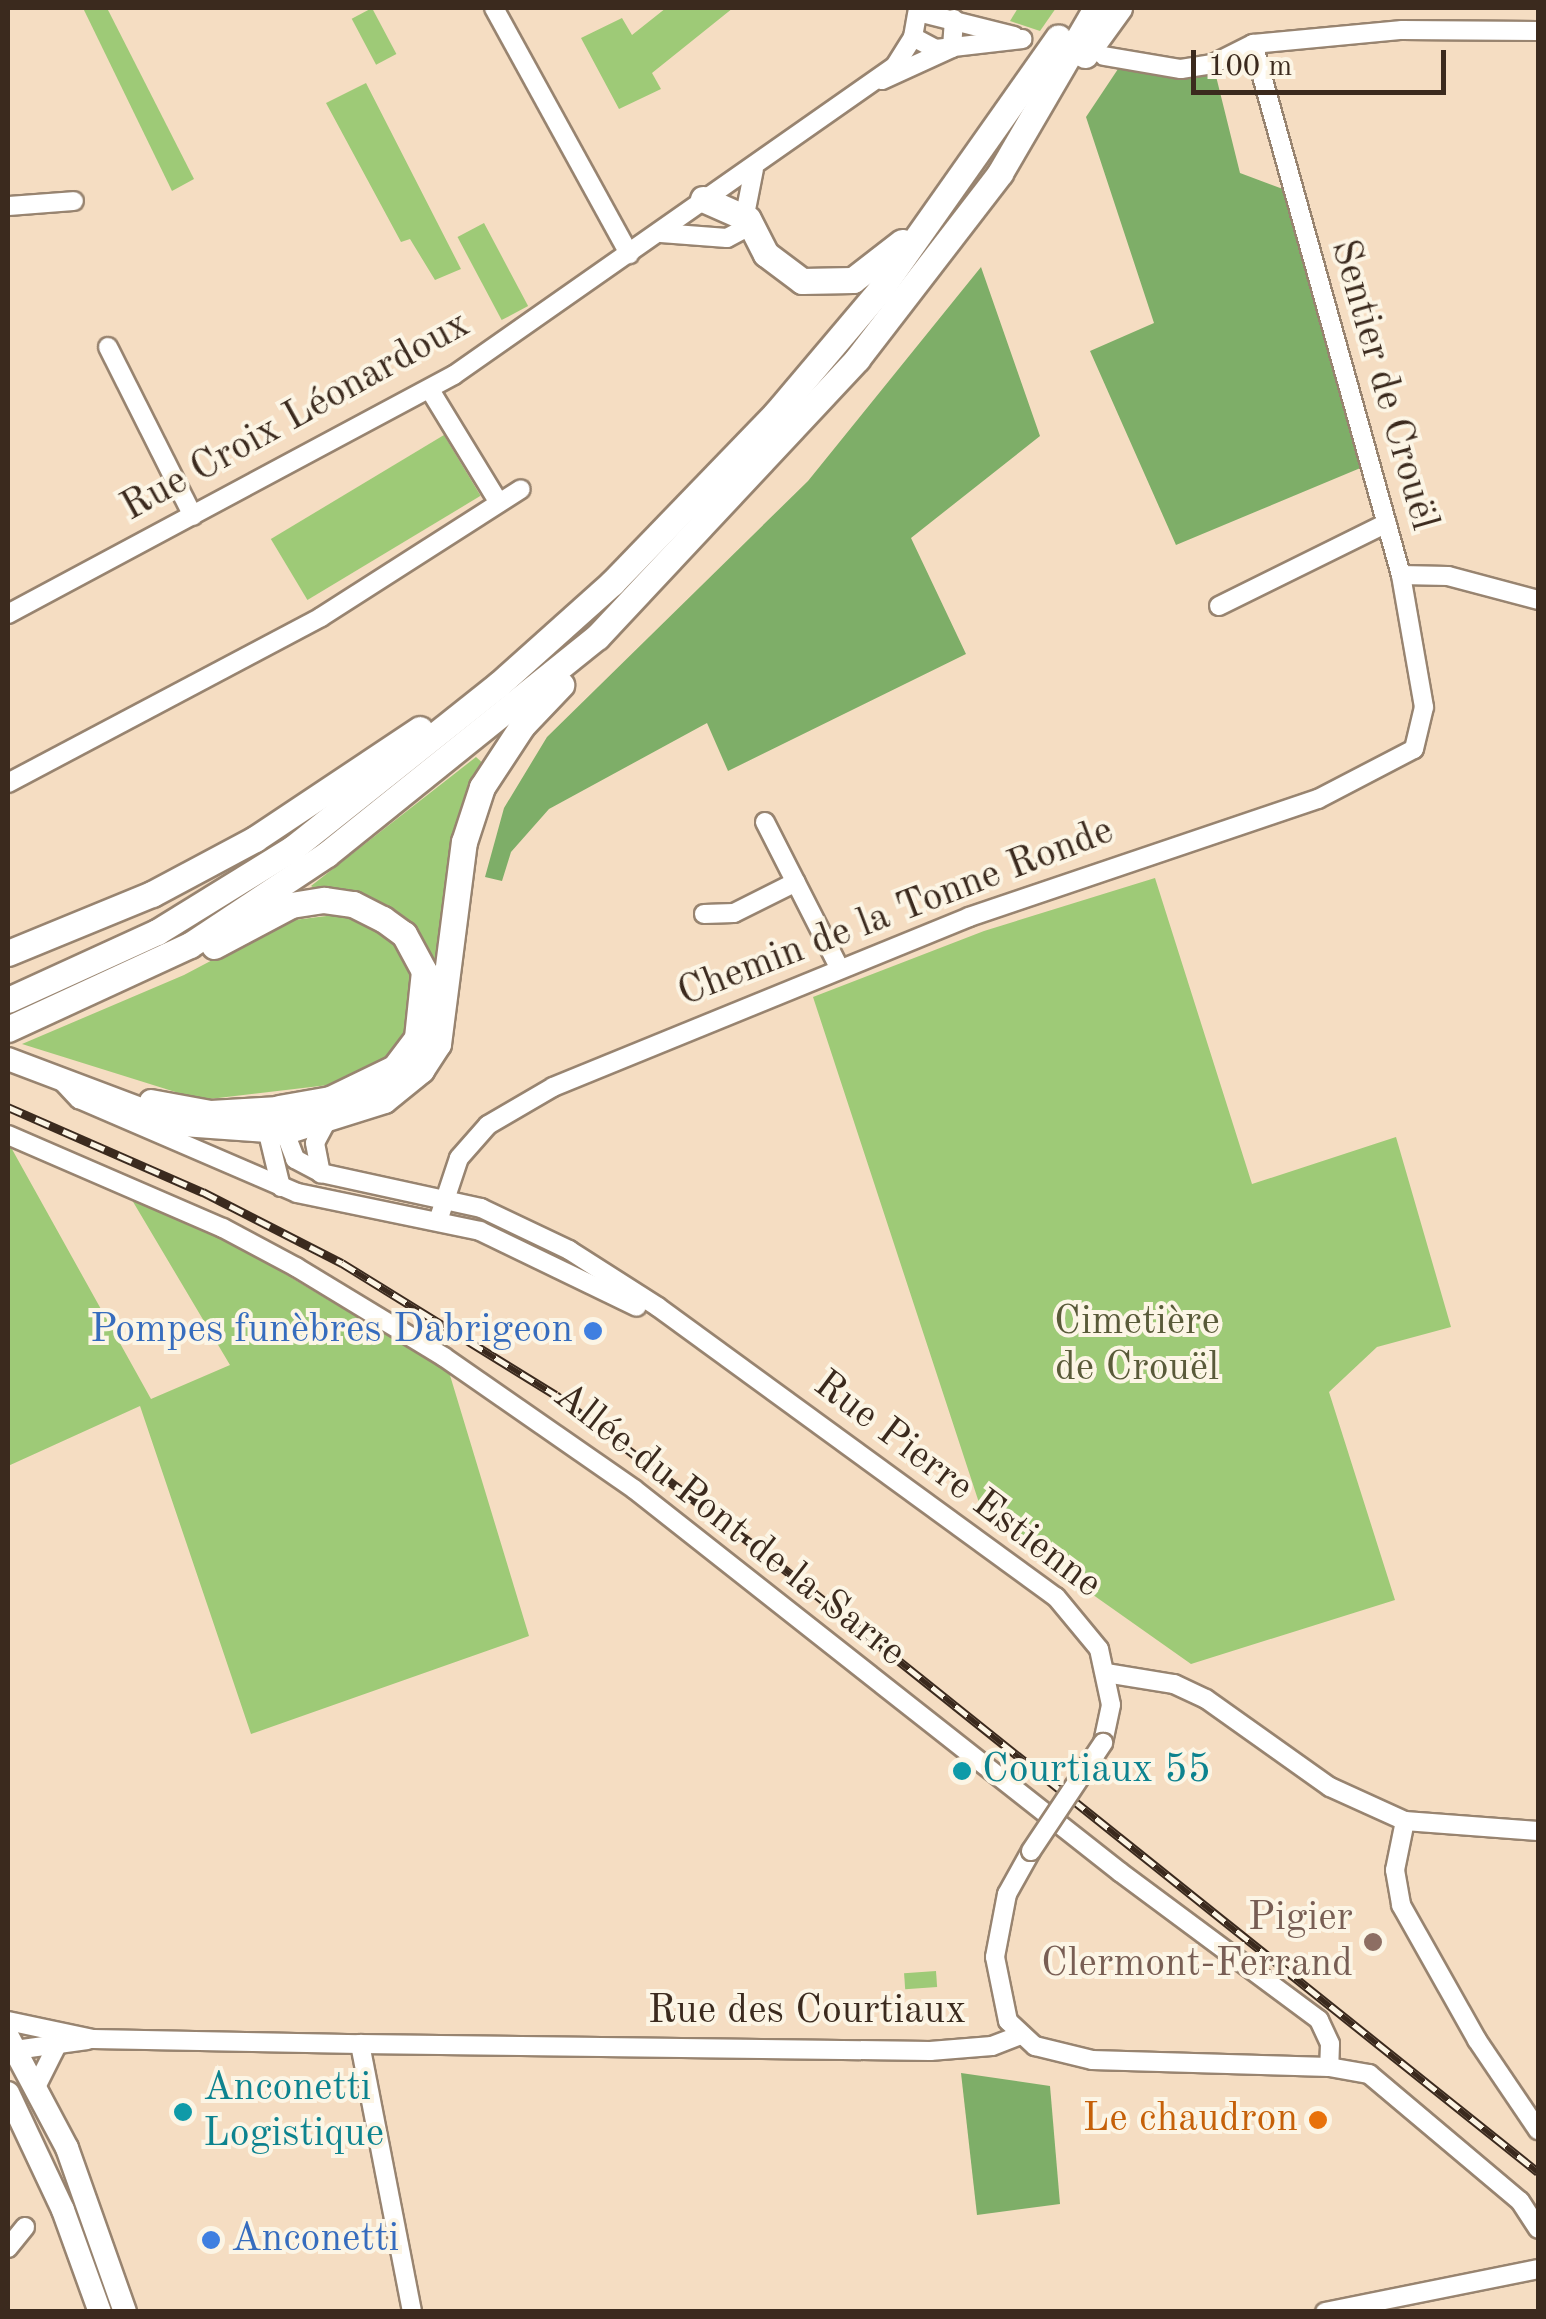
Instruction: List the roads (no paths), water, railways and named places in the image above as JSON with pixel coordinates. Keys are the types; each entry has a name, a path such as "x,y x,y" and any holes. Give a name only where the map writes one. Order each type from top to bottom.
{"highway":[{"path":"8,1000 106,957 227,891 372,788 498,685 612,583 776,413 939,209 1078,8"},
{"path":"1000,173 1096,8"},
{"path":"273,1121 325,1124 403,1088 438,1044 464,842 482,787 522,726 597,637 857,360 1000,173 1118,8"},
{"path":"703,199 748,220 776,264 802,281 826,284 866,272 939,209"},
{"path":"13,1027 90,995 190,945 327,854 597,637"},
{"path":"8,953 152,894 255,839 442,713 498,685"},
{"path":"90,995 140,986 291,905 353,904 384,919 404,934 424,971 417,1038 394,1068 364,1086 273,1121"}],"main road":[{"name":"Rue Pierre Estienne","path":"8,1058 171,1122 273,1121"},
{"path":"10,2046 73,2163 125,2312"},
{"path":"8,2093 63,2210 100,2312"}],"street":[{"path":"494,8 629,254"},
{"path":"918,10 954,19 1022,39 952,48 912,37 918,10"},
{"path":"952,48 954,19"},
{"path":"1104,56 1181,69 1213,64 1253,44 1402,30 1538,32"},
{"name":"Rue Croix Léonardoux","path":"8,614 430,390 660,233 703,199 754,169 872,83 895,66 912,37"},
{"name":"Sentier de Crouël","path":"1253,44 1401,575 1424,707 1414,749"},
{"name":"Rue Croix Léonardoux","path":"872,83 952,48"},
{"path":"660,233 727,238 748,220 754,169"},
{"path":"8,206 74,201"},
{"path":"108,347 192,516"},
{"path":"430,390 499,503"},
{"path":"8,783 321,616 520,489"},
{"path":"1219,606 1387,523"},
{"path":"1401,575 1448,576 1538,600"},
{"name":"Chemin de la Tonne Ronde","path":"438,1218 460,1158 515,1105 838,967 1318,799 1414,749"},
{"path":"765,822 838,967"},
{"path":"704,914 734,912 796,882"},
{"name":"Rue Pierre Estienne","path":"60,1079 79,1098 281,1187 438,1218 532,1252 670,1320"},
{"path":"273,1121 295,1159 321,1173"},
{"path":"273,1121 281,1187"},
{"path":"321,1173 315,1143 325,1124"},
{"name":"Allée du Pont de la Sarre","path":"8,1134 223,1228 296,1268 444,1357 634,1489 1120,1872 1319,2020 1330,2044 1330,2066"},
{"name":"Rue Pierre Estienne","path":"321,1173 446,1198 515,1222 569,1250 1056,1597 1086,1627 1106,1674"},
{"path":"1020,2034 1001,2006 995,1958 1007,1894 1030,1851 1103,1742 1111,1715 1106,1674 1174,1684 1330,1787 1405,1821 1538,1832"},
{"path":"1405,1821 1395,1870 1401,1905 1477,2040 1538,2130"},
{"name":"Rue des Courtiaux","path":"8,2022 93,2039 930,2051 992,2046 1020,2034 1035,2046 1092,2060 1330,2066 1369,2074 1386,2086 1520,2201 1538,2228"},
{"path":"10,2046 56,2047 93,2039"},
{"path":"360,2044 412,2312"},
{"path":"35,2089 56,2047"},
{"path":"8,2248 24,2227"},
{"path":"1325,2312 1538,2270"}],"railway":[{"path":"8,1107 203,1192 342,1263 556,1395 768,1556 1538,2172"}],"place":[{"name":"Pompes funèbres Dabrigeon","path":"593,1331"},
{"name":"Courtiaux 55","path":"962,1771"},
{"name":"Pigier Clermont-Ferrand","path":"1373,1942"},
{"name":"Anconetti Logistique","path":"183,2112"},
{"name":"Le chaudron","path":"1318,2120"},
{"name":"Anconetti","path":"211,2240"}],"park label":[{"name":"Cimetière de Crouël","path":"1137,1346"}]}
